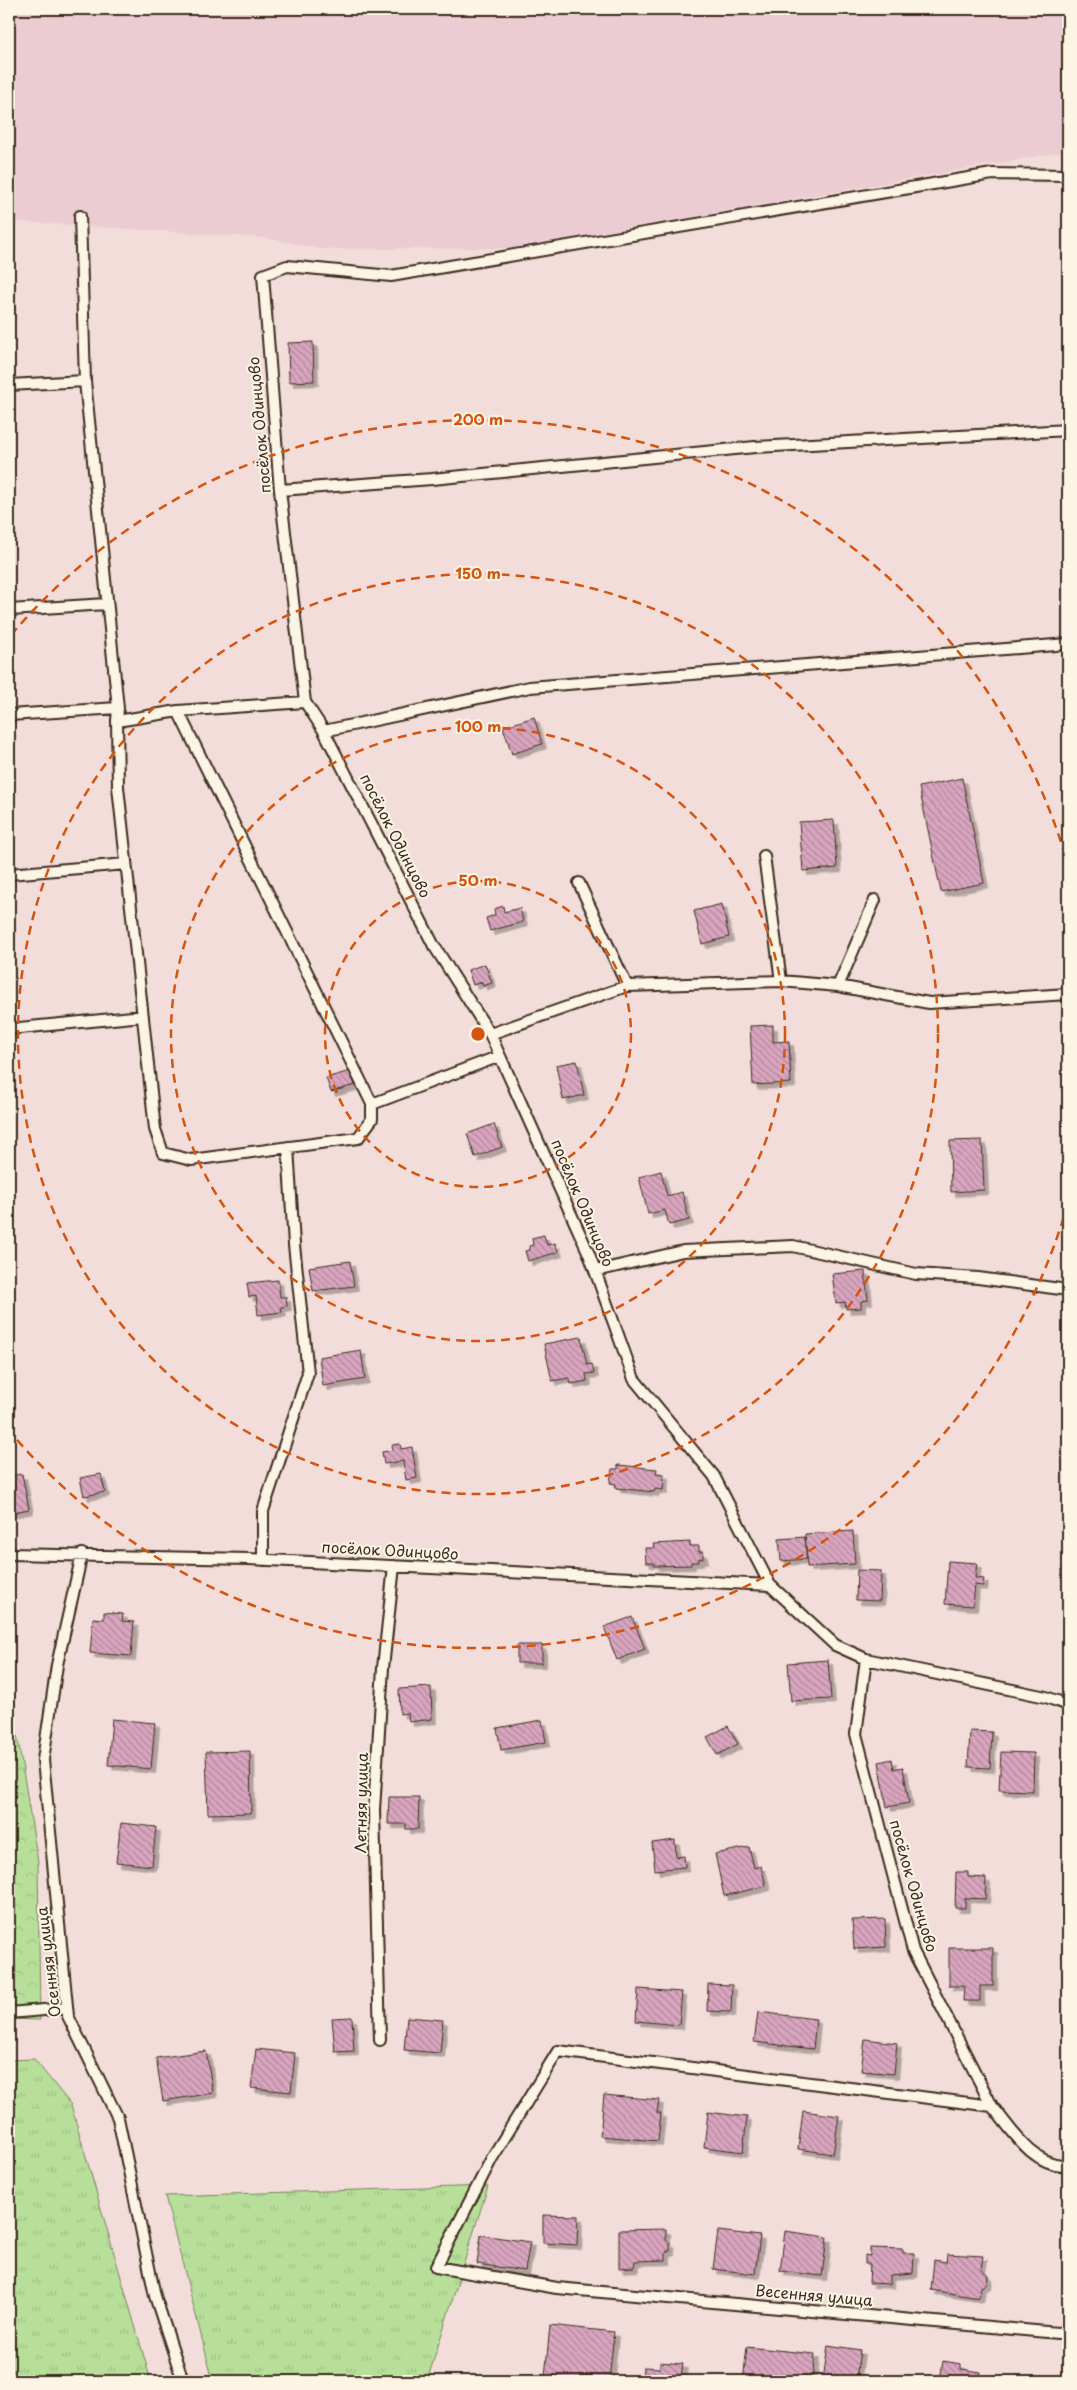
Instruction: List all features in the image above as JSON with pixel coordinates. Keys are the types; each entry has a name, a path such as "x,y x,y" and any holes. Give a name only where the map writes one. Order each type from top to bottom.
{"lane":[{"name":"посёлок Одинцово","path":"1068,175 992,174 390,276 287,266 263,275 280,490 305,702 324,731 433,944 490,1034 596,1271 634,1379 714,1476 770,1585 835,1645 866,1659 1046,1698 1068,1706"},
{"path":"80,216 84,381 118,708 118,787 155,1129 163,1153 191,1160 358,1138 372,1119 372,1104 178,711"},
{"path":"9,385 84,381"},
{"path":"280,490 442,478 755,447 1068,430"},
{"path":"9,610 107,604"},
{"path":"324,731 530,687 1068,644"},
{"path":"117,721 178,711 305,702"},
{"path":"9,715 118,708"},
{"path":"764,856 781,981"},
{"path":"9,874 126,864"},
{"path":"579,883 627,986"},
{"path":"838,986 875,900"},
{"path":"490,1034 627,986 781,981 838,986 929,1003 1068,994"},
{"path":"9,1029 143,1016"},
{"path":"372,1104 500,1056"},
{"path":"263,1560 262,1511 308,1373 294,1245 288,1147"},
{"path":"596,1271 683,1250 793,1246 916,1274 978,1278 1068,1290"},
{"name":"посёлок Одинцово","path":"9,1554 82,1554 263,1560 770,1585"},
{"name":"Осенняя улица","path":"82,1554 57,1665 43,1760 67,2008 68,2016 118,2118 155,2296 183,2381"},
{"name":"Летняя улица","path":"380,2040 374,1810 383,1668 394,1566"},
{"name":"посёлок Одинцово","path":"866,1659 856,1734 912,1951 992,2106 1032,2153 1055,2166 1068,2165"},
{"path":"9,2013 67,2008"},
{"name":"Весенняя улица","path":"992,2106 558,2051 492,2158 436,2267 557,2288 1058,2333 1068,2331"}],"shaded area":[{"path":"9,9 1068,9 1068,151 511,248 321,249 266,238 9,221"}],"green space":[{"path":"14,1716 38,1862 40,2020 9,2019 9,1717"},
{"path":"34,2059 71,2105 151,2381 9,2381 9,2060"},
{"path":"488,2186 427,2381 213,2381 165,2196"}],"building":[{"path":"313,342 314,381 289,382 288,343"},
{"path":"534,717 542,744 512,754 503,727"},
{"path":"962,778 984,883 941,892 919,787"},
{"path":"834,820 837,868 803,871 799,822"},
{"path":"722,904 729,937 702,944 694,911"},
{"path":"503,906 504,912 520,908 523,922 490,931 486,918 495,915 494,909"},
{"path":"485,964 492,983 483,986 482,982 473,985 468,970"},
{"path":"773,1025 773,1042 789,1041 791,1083 753,1085 750,1026"},
{"path":"577,1061 584,1095 563,1100 556,1065"},
{"path":"350,1071 355,1085 331,1092 326,1078"},
{"path":"494,1124 502,1147 475,1157 467,1134"},
{"path":"982,1140 984,1190 951,1192 950,1141"},
{"path":"661,1171 667,1196 682,1192 689,1220 669,1225 665,1210 648,1214 639,1177"},
{"path":"544,1235 547,1245 555,1243 558,1252 528,1261 525,1251 530,1250 529,1246 533,1245 532,1238"},
{"path":"350,1261 354,1286 313,1291 309,1267"},
{"path":"865,1271 868,1300 861,1301 861,1308 846,1309 845,1302 836,1303 832,1274"},
{"path":"278,1280 280,1297 286,1297 287,1306 281,1307 282,1312 258,1315 256,1296 249,1297 247,1283"},
{"path":"581,1337 587,1365 592,1364 594,1373 586,1374 587,1381 571,1384 569,1378 552,1381 544,1344"},
{"path":"361,1350 365,1379 323,1386 319,1357"},
{"path":"400,1444 401,1449 412,1447 417,1478 406,1480 403,1461 384,1464 382,1452 393,1450 392,1445"},
{"path":"618,1465 657,1469 656,1473 664,1474 663,1490 655,1489 654,1492 616,1488 616,1484 610,1483 612,1469 618,1469"},
{"path":"22,1474 29,1509 9,1513 9,1476"},
{"path":"101,1474 105,1492 84,1496 80,1478"},
{"path":"853,1531 855,1564 807,1567 805,1534"},
{"path":"805,1537 807,1559 781,1561 779,1539"},
{"path":"690,1542 690,1546 699,1546 699,1552 703,1552 703,1559 699,1558 699,1562 691,1562 691,1565 654,1566 654,1563 646,1563 645,1548 654,1548 653,1544"},
{"path":"948,1561 977,1563 975,1578 984,1579 983,1586 975,1585 973,1606 945,1604"},
{"path":"857,1570 881,1571 880,1601 856,1600"},
{"path":"104,1612 123,1614 122,1621 134,1622 131,1656 90,1653 93,1618 104,1619"},
{"path":"632,1617 645,1649 617,1660 604,1627"},
{"path":"517,1645 542,1645 542,1663 517,1663"},
{"path":"828,1660 831,1699 791,1701 788,1663"},
{"path":"431,1687 432,1719 409,1722 408,1713 400,1714 399,1689"},
{"path":"112,1719 155,1723 151,1769 108,1765"},
{"path":"542,1720 546,1742 501,1750 497,1728"},
{"path":"728,1726 738,1744 717,1755 707,1737"},
{"path":"970,1731 992,1732 990,1768 968,1767"},
{"path":"250,1751 251,1813 208,1814 206,1752"},
{"path":"1001,1752 1034,1753 1033,1791 999,1790"},
{"path":"892,1759 894,1769 903,1767 909,1803 887,1807 879,1762"},
{"path":"389,1797 419,1797 418,1829 406,1829 406,1824 388,1824"},
{"path":"121,1823 156,1827 152,1866 116,1862"},
{"path":"675,1840 676,1857 684,1856 685,1867 655,1870 652,1843"},
{"path":"749,1847 754,1868 761,1866 766,1886 724,1896 715,1854"},
{"path":"956,1872 968,1872 968,1877 986,1878 985,1899 965,1898 965,1908 955,1908"},
{"path":"885,1919 886,1947 854,1949 852,1920"},
{"path":"949,1948 993,1948 993,1986 980,1986 980,2001 963,2001 964,1986 949,1986"},
{"path":"708,1984 732,1985 731,2012 707,2011"},
{"path":"638,1989 682,1992 679,2025 636,2021"},
{"path":"758,2012 816,2019 813,2049 754,2042"},
{"path":"352,2017 354,2051 335,2052 332,2018"},
{"path":"407,2017 443,2020 440,2053 404,2050"},
{"path":"865,2039 897,2043 894,2074 861,2071"},
{"path":"256,2049 295,2053 291,2092 251,2088"},
{"path":"206,2051 213,2093 163,2101 156,2058"},
{"path":"604,2095 659,2100 657,2113 661,2113 658,2141 600,2136"},
{"path":"803,2111 839,2116 833,2154 798,2149"},
{"path":"708,2112 747,2117 743,2152 704,2147"},
{"path":"543,2215 578,2216 577,2245 543,2243"},
{"path":"666,2229 666,2240 670,2243 670,2250 666,2252 666,2260 635,2261 634,2267 619,2268 619,2230"},
{"path":"718,2231 760,2236 755,2274 713,2269"},
{"path":"785,2231 827,2237 822,2276 780,2271"},
{"path":"481,2235 530,2242 525,2271 477,2264"},
{"path":"870,2248 903,2249 903,2253 914,2253 913,2273 890,2275 890,2284 869,2283 870,2264 865,2264 865,2255 870,2256"},
{"path":"947,2254 983,2256 981,2269 988,2275 987,2284 981,2287 979,2298 931,2290 934,2260 946,2262"},
{"path":"550,2325 614,2332 609,2381 545,2377"},
{"path":"828,2345 860,2350 856,2381 823,2381"},
{"path":"747,2347 815,2354 812,2381 743,2381"},
{"path":"943,2361 961,2364 961,2369 981,2372 979,2381 940,2381"},
{"path":"660,2362 683,2364 681,2378 684,2381 643,2381 644,2367 660,2368"}]}
